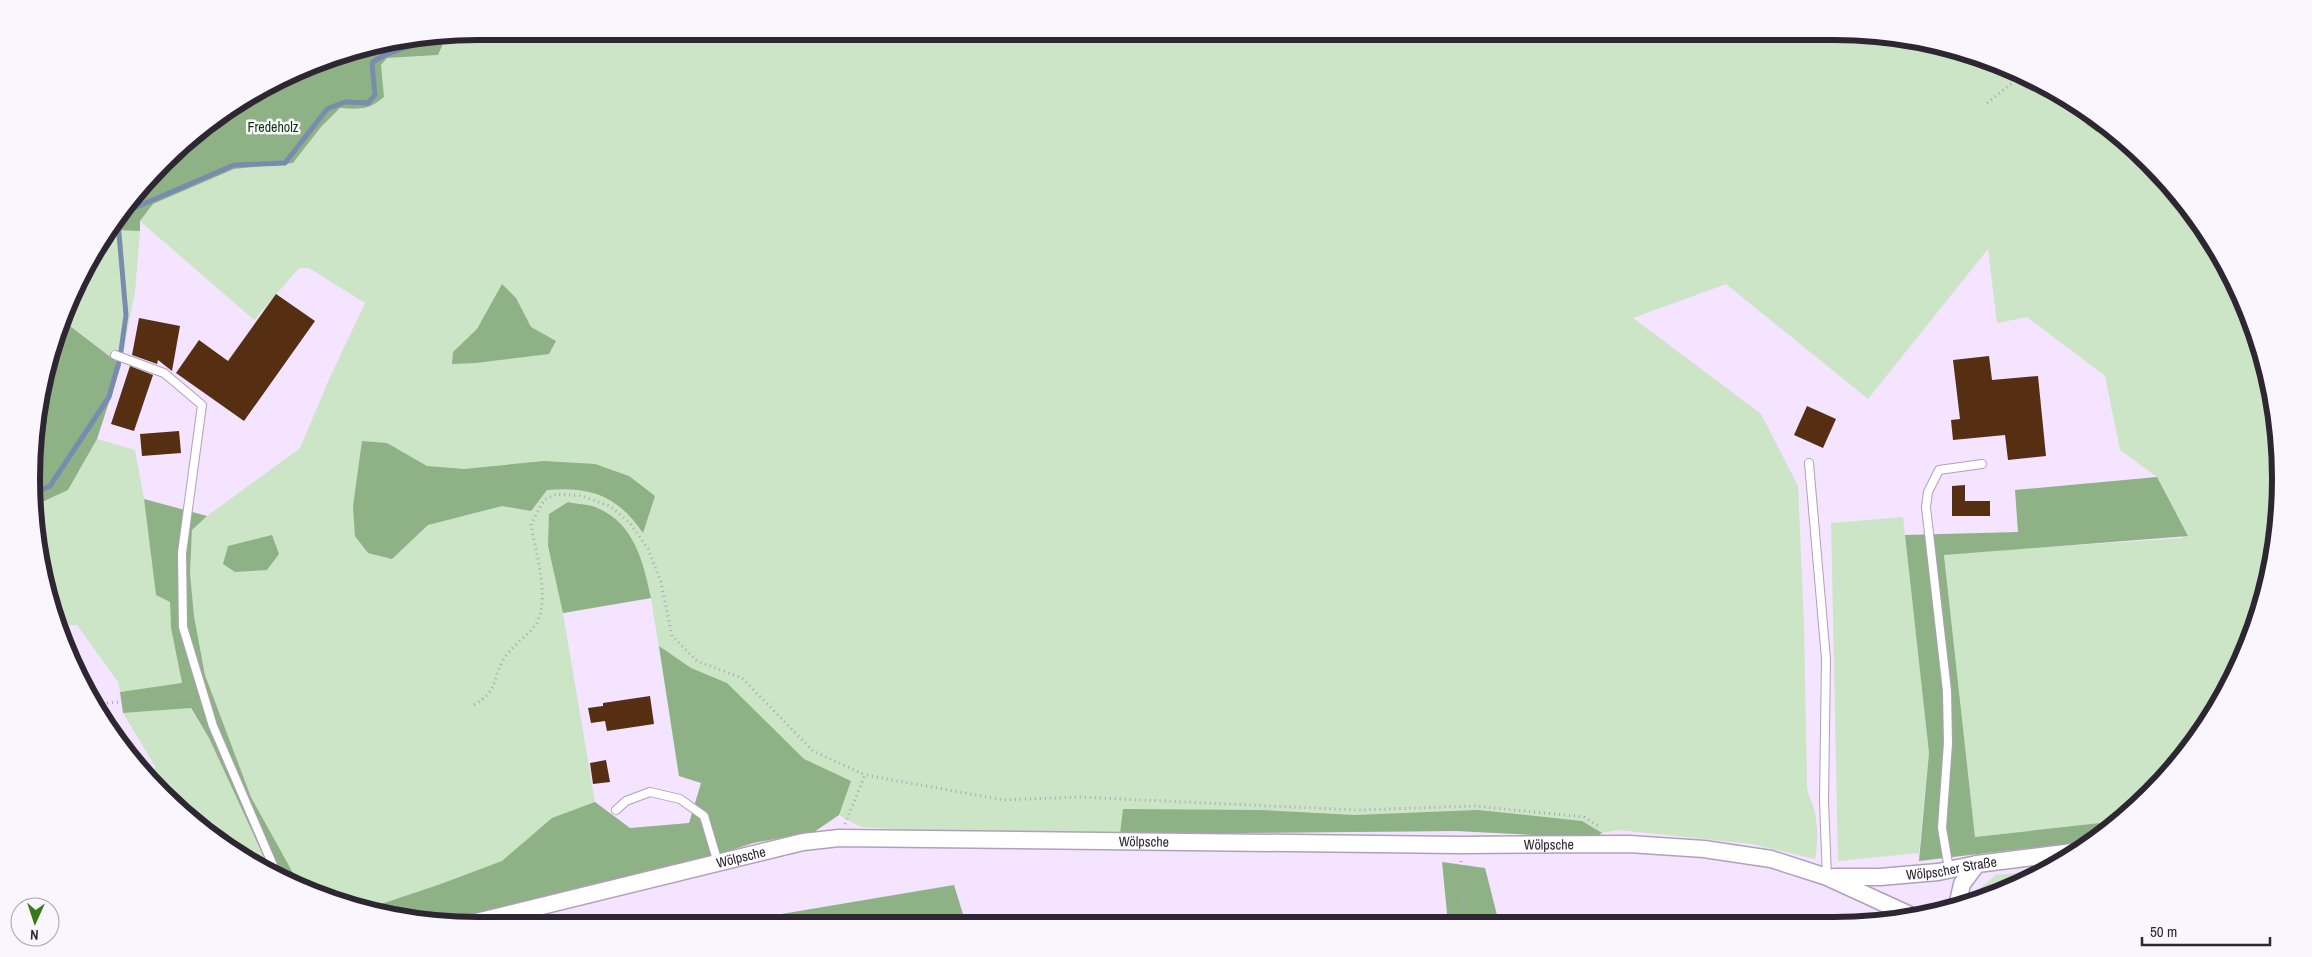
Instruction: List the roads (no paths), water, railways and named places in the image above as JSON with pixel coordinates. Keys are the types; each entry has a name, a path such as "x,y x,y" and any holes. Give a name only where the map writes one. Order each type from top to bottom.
{"street":[{"name":"Wölpsche","path":"497,917 803,842 839,838 1460,845 1629,844 1704,849 1772,859 1827,877"},
{"name":"Wölpscher Straße","path":"1827,877 1880,877 2060,854"},
{"path":"1959,899 1962,884 1977,864"},
{"path":"1827,877 1902,911"}],"lane":[{"path":"115,355 164,373 202,405 182,553 183,626 213,726 273,866"},
{"path":"1809,463 1826,659 1824,801 1827,877"},
{"path":"1949,869 1942,828 1948,743 1947,691 1926,507 1928,492 1939,470 1982,464"},
{"path":"616,810 626,801 650,792 680,800 704,816 718,863"}],"waterway":[{"path":"134,208 234,165 285,163 327,109 345,102 368,103 375,95 372,63 389,53 410,46"},
{"path":"40,490 50,486 109,397 120,358 126,315 119,229"}],"park label":[{"name":"Fredeholz","path":"273,127"}]}
